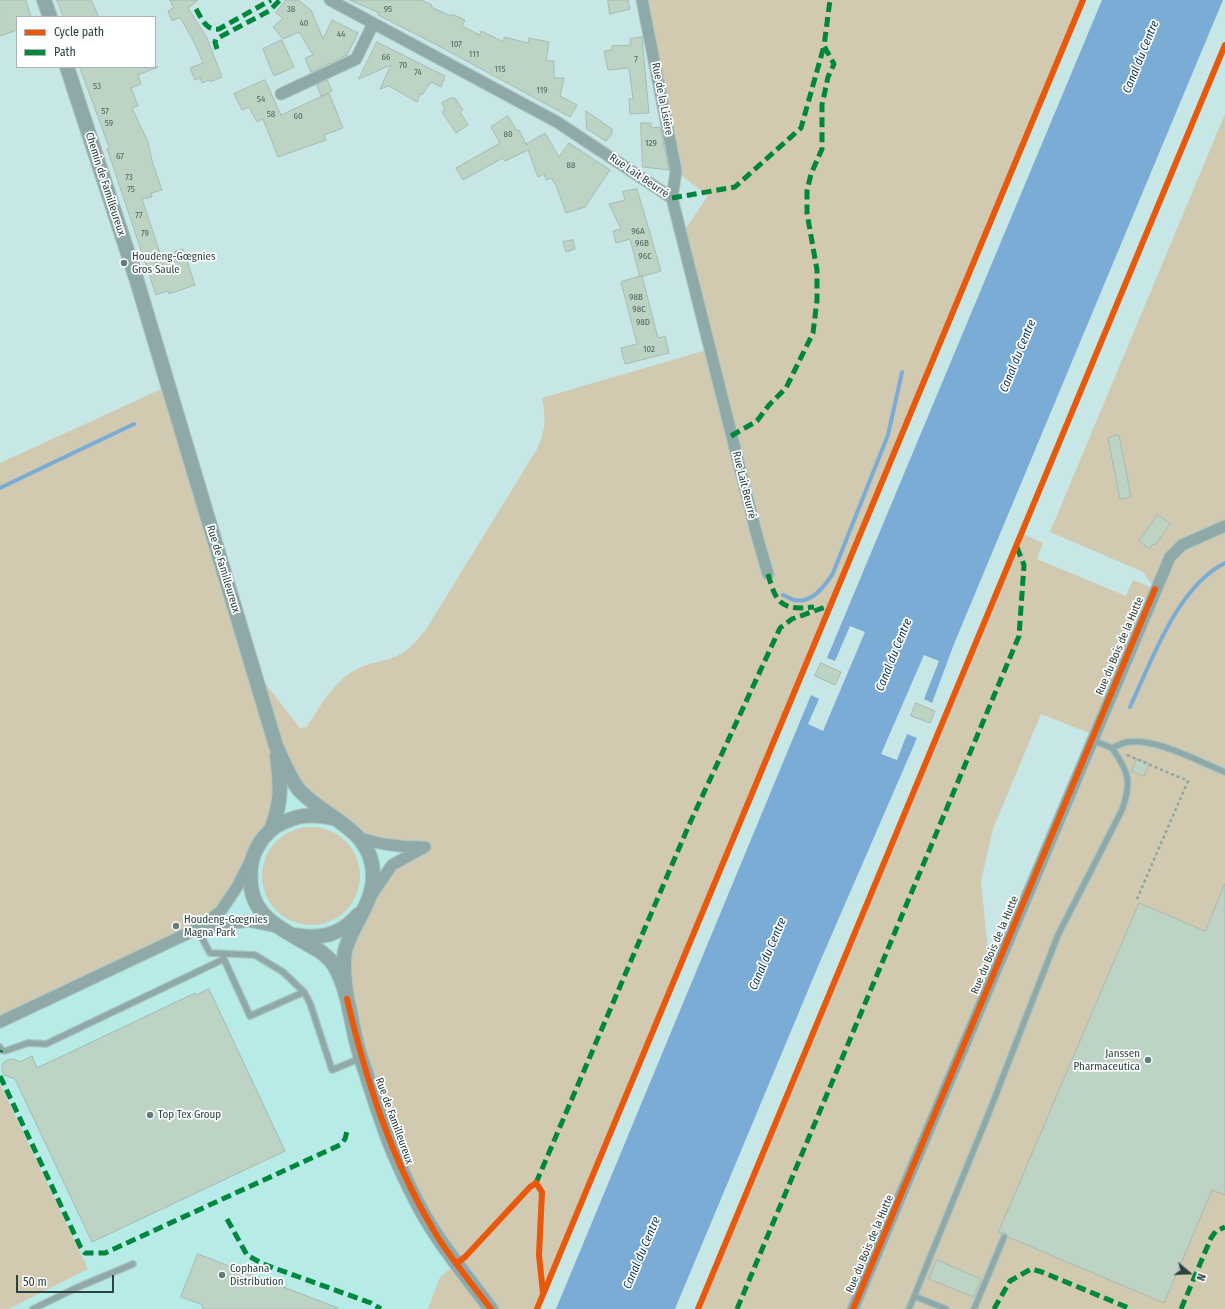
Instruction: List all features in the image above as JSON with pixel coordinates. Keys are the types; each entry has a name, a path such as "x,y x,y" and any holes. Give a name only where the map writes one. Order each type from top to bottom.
{"street":[{"path":"44,0 50,16"},
{"name":"Rue Lait Beurré","path":"330,0 557,122 672,198 753,522 768,574"},
{"name":"Rue de la Lisière","path":"642,0 676,171 672,198"},
{"path":"281,94 356,59 373,24"},
{"name":"Chemin de Familleureux","path":"67,68 143,301"},
{"name":"Rue de Familleureux","path":"143,301 276,746 299,790 334,818 349,827 360,838 370,856 373,878 369,900 362,912 346,950 343,971 347,999 361,1058 392,1150 414,1196 434,1232 491,1309"},
{"name":"Rue du Bois de la Hutte","path":"853,1309 1170,557 1182,545 1225,526"},
{"path":"270,830 279,810 281,785 276,746"},
{"name":"Rue de Familleureux","path":"334,818 318,815 294,817 270,830 257,848 252,859 251,888 254,900 263,915 277,927 321,952 335,966 347,999"},
{"path":"360,838 380,845 395,847 425,847 392,865 369,900"},
{"path":"0,1022 197,929 220,912 237,888 252,859"},
{"name":"Rue de Familleureux","path":"291,934 308,938 325,936 339,931 352,923 362,912"},
{"path":"197,929 248,921 277,927"}],"lane":[{"path":"909,1309 988,1115 1058,935 1122,810 1128,792 1124,766 1112,748 1092,740"},
{"path":"1112,748 1125,742 1143,742 1171,750 1225,772"},
{"path":"197,929 210,953 255,955 283,972 304,992 310,1003 332,1070 361,1058"},
{"path":"221,953 250,1016 304,992"},
{"path":"0,1047 2,1050 6,1051 28,1043 38,1045 46,1044 224,959"},
{"path":"974,1309 1004,1237"},
{"path":"33,1309 133,1264"},
{"path":"914,1296 946,1309"}],"path":[{"path":"1112,748 1188,781 1138,899"}],"shaded area":[{"path":"642,0 1084,0 537,1309 428,1309 440,1277 457,1263 434,1232 361,1058 346,950 384,878 424,848 380,845 313,803 276,747 279,810 220,912 0,1022 0,463 168,386 251,665 300,728 307,727 328,695 341,680 361,667 402,654 425,631 537,449 544,430 542,398 710,349 681,235 708,196 676,171"},
{"path":"1225,114 1225,1309 698,1309 1021,533 1043,543 1037,559 1126,596 1133,580 1155,589 1143,572 1050,532","holes":["1041,714 1094,735 994,975 989,961 981,881 993,829"]},
{"path":"0,488 228,747 718,648 457,1263 440,1277 428,1309 0,1309"},
{"path":"311,827 330,830 346,841 357,857 360,876 357,895 346,911 330,922 311,925 292,922 276,911 265,895 262,876 265,857 276,841 292,830"},
{"path":"0,1084 88,1269 9,1309 0,1309"}],"water":[{"name":"Canal du Centre","path":"1102,0 1223,0 954,644 932,703 924,699 939,661 924,655 881,754 897,760 907,734 917,738 819,964 675,1309 556,1309 811,695 819,699 808,724 823,731 865,632 850,626 835,661 827,658"}],"building":[{"path":"0,0 26,0 31,16 16,16 16,30 0,36"},
{"path":"57,0 91,0 99,16 64,16"},
{"path":"170,0 198,0 188,8 207,38 222,77 210,82 209,80 202,83 200,78 195,80 190,68 203,63 195,44 180,17 172,21 168,11 173,8"},
{"path":"286,0 298,0 311,10 323,39 332,20 358,33 347,55 311,72 305,58 313,55 299,32 283,39 273,27 283,18 276,13"},
{"path":"350,0 421,0 432,5 431,7 451,16 452,14 465,20 462,26 480,35 481,31 504,42 504,37 528,43 529,38 549,42 546,61 554,61 554,78 564,78 560,96 577,105 570,117 378,15 379,13"},
{"path":"608,0 628,0 630,9 610,14"},
{"path":"642,37 649,113 630,114 629,99 633,99 629,68 608,70 604,51 612,50 612,46 631,45 630,39"},
{"path":"282,40 294,67 274,76 263,49"},
{"path":"377,42 445,76 441,87 431,82 422,95 420,94 417,102 389,86 380,89 391,65 359,79"},
{"path":"80,68 156,68 138,75 141,84 131,88 138,106 132,108 148,142 152,161 162,190 151,193 152,197 142,199 161,256 183,249 195,285 169,294 168,291 156,295 107,149 109,148"},
{"path":"265,80 281,115 329,93 343,128 324,135 326,140 278,157 263,119 257,122 249,107 242,110 234,94"},
{"path":"327,80 332,91 321,96 317,85"},
{"path":"451,98 455,98 463,110 460,112 468,125 456,133 442,112 445,110 442,103"},
{"path":"586,111 612,129 612,134 606,141 587,129"},
{"path":"508,116 517,131 519,130 526,144 545,133 559,157 569,143 610,170 585,207 566,213 552,178 546,180 544,174 538,177 528,150 505,161 503,158 463,180 456,168 500,143 491,127"},
{"path":"641,123 651,123 651,128 660,127 669,170 643,167"},
{"path":"637,189 661,271 640,277 630,239 616,243 613,231 621,229 609,204 625,200 623,192"},
{"path":"573,240 575,249 566,252 563,242"},
{"path":"642,276 658,338 665,336 669,353 625,364 621,348 637,344 621,282"},
{"path":"1119,435 1131,497 1120,499 1108,438"},
{"path":"1158,515 1170,524 1155,545 1153,544 1150,549 1139,541"},
{"path":"821,663 841,672 835,685 815,676"},
{"path":"916,703 935,711 930,723 911,716"},
{"path":"1137,759 1149,763 1144,776 1132,771"},
{"name":"Janssen Pharmaceutica","path":"1225,884 1225,1195 1212,1190 1164,1303 1008,1237 1006,1233 998,1233 1139,903 1205,931"},
{"name":"Top Tex Group","path":"209,989 285,1151 92,1242 15,1079 4,1075 2,1064 7,1060 13,1059 20,1062 32,1056 37,1068 195,993 196,995"},
{"name":"Cophana Distribution","path":"198,1254 338,1309 202,1309 203,1305 181,1297"},
{"path":"937,1260 981,1279 973,1297 929,1279"}],"waterway":[{"path":"783,595 794,600 801,601 812,597 822,588 833,573 888,435 902,372"},
{"path":"0,488 134,424"},
{"path":"1130,707 1157,647 1180,607 1193,589 1208,574 1225,563"}],"marked path":[{"path":"196,9 205,24 211,28 219,29 271,0"},
{"path":"217,49 215,42 216,39 269,11 280,0"},
{"path":"731,436 757,421 769,405 786,388 813,333 817,300 817,270 807,213 807,191 811,174 822,149 822,105 828,77 834,64 824,46 830,0"},
{"path":"672,198 735,187 801,128 824,46"},
{"path":"737,1309 1019,636 1024,565 1016,545"},
{"path":"768,574 774,592 782,603 794,608 814,607"},
{"path":"536,1183 689,825 780,628 792,619 831,605"},
{"path":"0,1076 80,1246 85,1253 105,1253 340,1145 345,1139 347,1131"},
{"path":"227,1219 247,1255 263,1264 371,1303 381,1309"},
{"path":"1181,1309 1211,1238 1216,1231 1225,1227"},
{"path":"994,1309 1010,1281 1031,1269 1042,1272 1131,1309"}],"cycle path":[{"path":"537,1309 1083,0"},
{"path":"698,1309 1225,45"},
{"path":"853,1309 1155,589"},
{"path":"347,999 354,1029 372,1089 405,1176 440,1241 491,1309"},
{"path":"457,1263 465,1257 530,1187 536,1183 542,1192 539,1255 543,1293"}],"place":[{"name":"Houdeng-Gœgnies Gros Saule","path":"124,263"},
{"name":"Houdeng-Gœgnies Magna Park","path":"176,926"},
{"name":"Janssen Pharmaceutica","path":"1148,1060"},
{"name":"Top Tex Group","path":"150,1115"},
{"name":"Cophana Distribution","path":"222,1275"}]}
